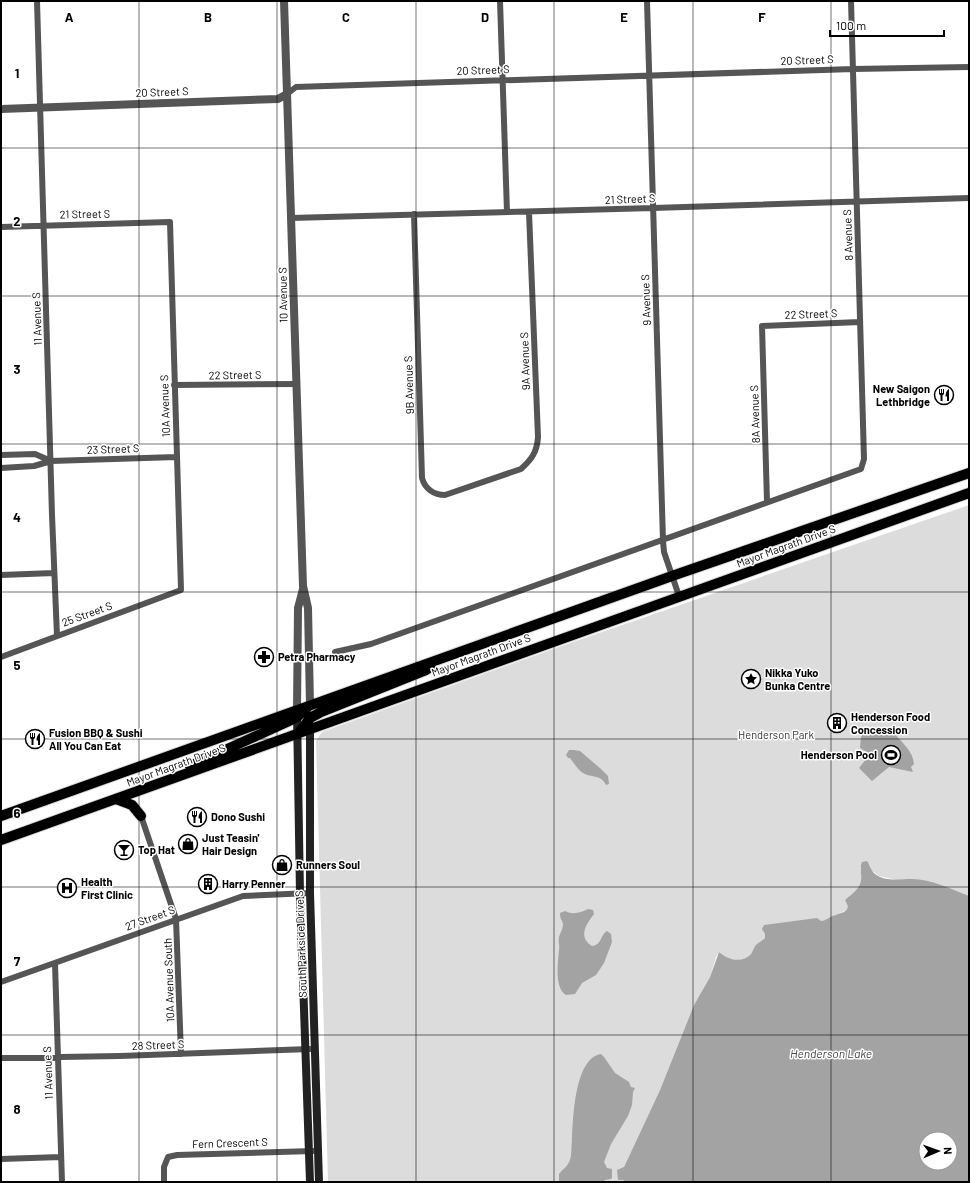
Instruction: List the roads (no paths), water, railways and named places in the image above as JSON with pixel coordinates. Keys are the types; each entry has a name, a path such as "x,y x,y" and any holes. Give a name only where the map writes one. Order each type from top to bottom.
{"main road":[{"name":"Mayor Magrath Drive S","path":"1,816 298,713 310,705 672,576 969,473"},
{"name":"Mayor Magrath Drive S","path":"1,840 969,493"},
{"path":"298,734 310,718 321,712 426,670 452,654"},
{"name":"South Parkside Drive S","path":"310,705 310,893 319,1182"},
{"path":"181,776 186,768 298,713"},
{"name":"South Parkside Drive S","path":"298,713 300,894 310,1182"},
{"path":"141,816 139,803 140,796 145,789"},
{"path":"116,799 132,805 141,816"}],"street":[{"name":"11 Avenue S","path":"37,1 57,636"},
{"name":"10 Avenue S","path":"284,1 303,588 308,608 310,705"},
{"path":"500,1 507,212"},
{"name":"9 Avenue S","path":"647,1 663,541 664,552 679,596"},
{"name":"8 Avenue S","path":"767,502 861,469 864,459 851,1"},
{"name":"20 Street S","path":"1,109 278,99 296,87 853,69 969,67"},
{"name":"21 Street S","path":"291,218 969,198"},
{"name":"9A Avenue S","path":"488,481 521,469 531,460 537,445 529,212"},
{"name":"9B Avenue S","path":"414,214 422,478 425,485 431,491 443,496 488,481"},
{"name":"21 Street S","path":"1,226 170,222"},
{"name":"10A Avenue S","path":"170,222 181,590"},
{"name":"22 Street S","path":"762,326 860,322"},
{"name":"8A Avenue S","path":"762,326 767,502"},
{"name":"22 Street S","path":"174,386 296,384"},
{"name":"23 Street S","path":"1,455 35,454 51,461"},
{"name":"23 Street S","path":"1,468 34,466 51,461 176,457"},
{"path":"335,652 371,644 663,541 767,502"},
{"path":"1,575 54,573"},
{"name":"10 Avenue S","path":"298,713 298,608 303,588"},
{"name":"25 Street S","path":"1,657 181,590"},
{"name":"10A Avenue South","path":"141,816 176,920 182,1054"},
{"name":"27 Street S","path":"1,982 243,896 310,893"},
{"name":"11 Avenue S","path":"55,964 62,1182"},
{"name":"28 Street S","path":"1,1058 315,1049"},
{"name":"Fern Crescent S","path":"164,1182 164,1167 168,1158 177,1155 318,1151"},
{"path":"1,1159 61,1157"}],"water":[{"name":"Henderson Pool","path":"872,729 883,735 895,734 912,755 914,764 911,767 913,772 889,767 872,781 859,768 870,754 860,748 861,737 866,730"},
{"path":"569,750 580,751 608,776 609,784 606,785 601,779 581,772 566,755"},
{"name":"Henderson Lake","path":"867,861 874,873 879,877 893,880 919,879 941,885 969,896 969,1182 626,1182 623,1180 618,1180 617,1170 624,1167 660,1090 694,1005 710,977 719,952 734,960 746,958 750,955 756,945 765,938 765,934 762,929 764,925 817,918 823,921 845,911 848,907 845,900 855,892 861,882 862,862"},
{"path":"588,909 593,910 594,914 586,926 584,934 587,942 592,946 598,944 607,931 611,934 612,942 604,963 596,975 582,983 575,994 566,995 562,992 558,981 559,936 563,928 560,913 565,911 576,913"},
{"path":"601,1054 615,1073 629,1082 631,1087 635,1088 633,1092 632,1105 628,1116 611,1144 604,1162 607,1168 612,1169 612,1178 602,1182 559,1182 559,1174 571,1158 574,1106 580,1078 585,1066 592,1058"}],"place":[{"name":"New Saigon Lethbridge","path":"944,395"},
{"name":"Petra Pharmacy","path":"264,657"},
{"name":"Nikka Yuko Bunka Centre","path":"751,679"},
{"name":"Henderson Food Concession","path":"837,723"},
{"name":"Fusion BBQ & Sushi All You Can Eat","path":"35,739"},
{"name":"Henderson Pool","path":"891,755"},
{"name":"Dono Sushi","path":"197,817"},
{"name":"Just Teasin' Hair Design","path":"188,844"},
{"name":"Top Hat","path":"124,850"},
{"name":"Runners Soul","path":"282,865"},
{"name":"Harry Penner","path":"208,884"},
{"name":"Health First Clinic","path":"67,888"}],"park label":[{"name":"Henderson Park","path":"776,735"}]}
